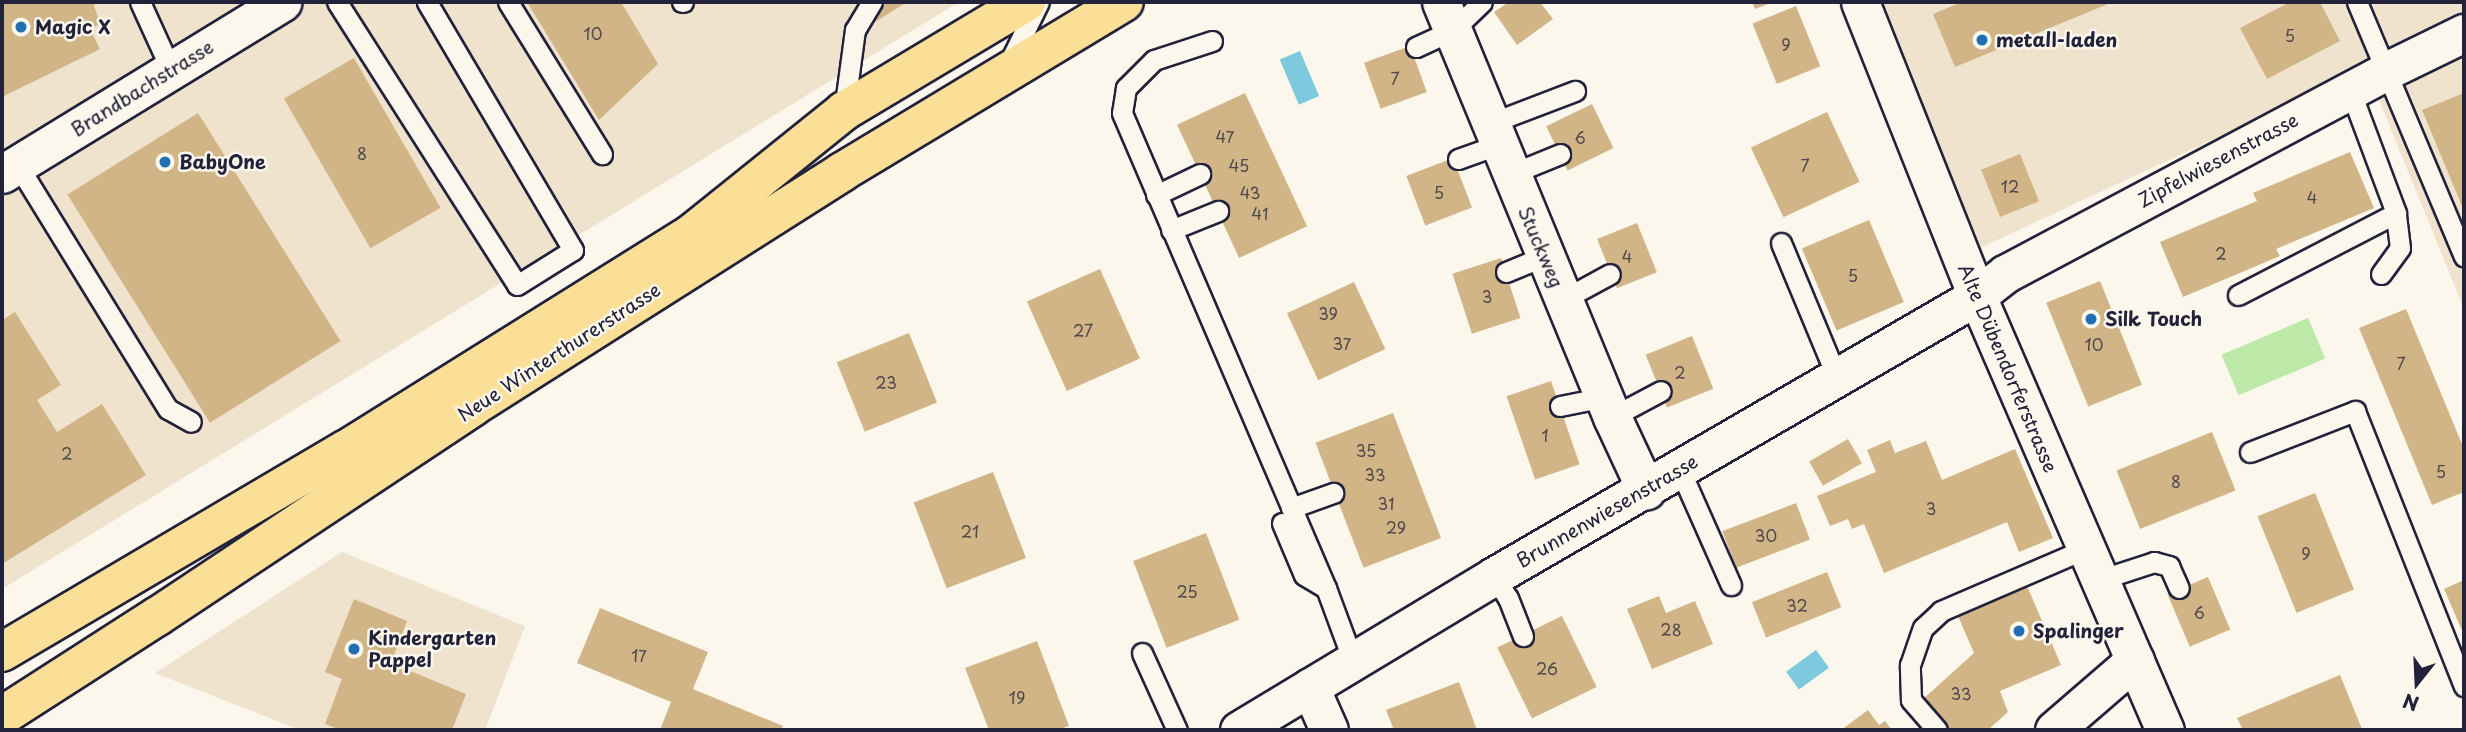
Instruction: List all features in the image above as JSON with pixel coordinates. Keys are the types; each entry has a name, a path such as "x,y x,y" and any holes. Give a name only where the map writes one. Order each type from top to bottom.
{"main road":[{"name":"Neue Winterthurerstrasse","path":"2,652 347,449 690,235 844,111 1026,2"},
{"name":"Neue Winterthurerstrasse","path":"2,716 158,616 472,407 1004,72 1124,2"}],"street":[{"name":"Brandbachstrasse","path":"9,169 283,2"},
{"name":"Alte Dübendorferstrasse","path":"1860,2 1977,296 2165,730"},
{"name":"Stuckweg","path":"1447,16 1608,407 1646,490"},
{"name":"Zipfelwiesenstrasse","path":"1977,296 2017,268 2386,71 2464,33"},
{"name":"Brunnenwiesenstrasse","path":"1238,730 1836,375 1977,296"},
{"path":"2054,730 2135,660"},
{"path":"1310,687 1329,730"}],"lane":[{"path":"140,2 170,70"},
{"path":"337,2 517,285 573,250 427,2"},
{"path":"508,2 602,154"},
{"path":"844,111 855,30 872,2"},
{"path":"1004,72 1039,2"},
{"path":"1416,47 1447,16 1482,2"},
{"path":"2357,2 2464,256"},
{"path":"1212,41 1154,61 1126,88 1122,113 1287,516 1326,588 1353,661"},
{"path":"2350,90 2396,213 2400,248 2381,274"},
{"path":"1458,159 1501,147 1575,91"},
{"path":"1501,147 1560,154"},
{"path":"9,169 168,410 191,422"},
{"path":"1156,195 1200,174"},
{"path":"1171,230 1218,211"},
{"path":"2238,295 2396,213"},
{"path":"1781,243 1836,375"},
{"path":"1506,272 1545,256"},
{"path":"1564,299 1610,274"},
{"path":"1560,406 1608,407 1661,391"},
{"path":"2250,452 2355,411 2464,686"},
{"path":"1680,470 1731,585"},
{"path":"1287,516 1333,493"},
{"path":"1937,730 1910,701 1910,665 1923,628 1941,611 2092,565 2154,562 2169,566 2179,588"},
{"path":"1494,576 1508,598 1523,636"},
{"path":"1142,653 1177,730"}],"shaded area":[{"path":"2,2 959,2 2,589"},
{"path":"1882,2 2464,2 2464,309 2366,68 1978,249"},
{"name":"Kindergarten Pappel","path":"342,552 525,626 485,730 300,730 155,673"}],"green space":[{"path":"2308,318 2325,359 2239,395 2221,355"}],"water":[{"path":"1300,51 1319,96 1299,105 1280,60"},
{"path":"1816,650 1829,668 1799,690 1786,672"}],"building":[{"path":"2,2 93,2 100,24 90,29 100,49 2,97"},
{"path":"527,2 621,2 658,64 599,120"},
{"path":"886,2 907,2 875,22"},
{"path":"1509,2 1540,2 1553,19 1517,45 1494,12"},
{"path":"1752,2 1773,2 1755,9"},
{"name":"metall-laden","path":"1962,2 2113,2 1955,67 1933,14"},
{"path":"2290,2 2320,2 2340,41 2267,79 2240,28"},
{"path":"1796,6 1820,66 1777,84 1752,24"},
{"path":"1410,46 1427,92 1381,109 1364,63"},
{"path":"354,58 441,208 370,248 284,98"},
{"path":"1245,93 1307,226 1239,258 1177,125"},
{"path":"2464,93 2464,211 2422,110"},
{"path":"1592,104 1613,148 1568,170 1546,126"},
{"path":"1827,112 1860,182 1783,217 1751,147"},
{"path":"198,113 341,341 210,423 67,195"},
{"path":"2350,152 2374,208 2276,249 2280,256 2183,297 2160,242 2257,201 2253,193"},
{"path":"2020,154 2039,201 2000,217 1981,170"},
{"path":"1453,158 1472,207 1425,225 1406,176"},
{"path":"1869,220 1904,302 1837,330 1802,249"},
{"path":"1637,223 1657,272 1617,288 1597,239"},
{"path":"1501,258 1520,318 1472,334 1452,274"},
{"path":"1100,269 1140,359 1067,391 1027,302"},
{"path":"2100,281 2142,385 2088,407 2046,303"},
{"path":"1354,282 1385,349 1318,380 1287,313"},
{"path":"2406,309 2464,449 2464,492 2432,505 2359,328"},
{"path":"15,312 61,385 37,400 57,432 102,404 146,475 2,564 2,320"},
{"path":"909,333 937,403 865,432 837,362"},
{"path":"1692,336 1713,389 1667,408 1646,355"},
{"path":"1551,381 1580,464 1535,480 1507,396"},
{"path":"1393,413 1441,538 1364,568 1316,443"},
{"path":"2212,432 2236,490 2140,529 2117,471"},
{"path":"1848,439 1862,463 1823,486 1809,462"},
{"path":"1890,440 1895,453 1926,441 1942,480 2015,449 2053,538 2019,552 2007,522 1884,573 1864,524 1852,529 1848,519 1830,526 1817,496 1876,472 1867,450"},
{"path":"993,472 1026,558 947,588 914,502"},
{"path":"2315,493 2354,589 2296,613 2258,516"},
{"path":"1796,503 1810,539 1736,568 1722,531"},
{"path":"1206,533 1239,620 1167,648 1133,561"},
{"path":"1827,572 1841,607 1766,638 1752,602"},
{"path":"2208,577 2230,629 2190,647 2167,594"},
{"path":"2024,579 2061,665 2000,691 2008,712 1988,730 1949,730 1922,700 1974,653 1955,609"},
{"path":"2464,580 2464,635 2444,589"},
{"path":"1659,596 1666,613 1695,601 1713,644 1652,669 1627,609"},
{"path":"354,599 407,621 391,663 466,694 452,730 341,730 325,724 342,679 325,672"},
{"path":"600,608 708,652 693,689 783,726 781,730 660,730 671,702 577,663"},
{"path":"1562,616 1597,687 1532,719 1497,648"},
{"path":"1037,641 1069,726 1057,730 989,730 965,668"},
{"path":"2340,675 2362,729 2243,730 2237,718"},
{"path":"1459,682 1477,730 1394,730 1386,710"},
{"path":"1868,710 1879,725 1885,721 1892,730 1841,730"}],"place":[{"name":"Magic X","path":"21,27"},
{"name":"metall-laden","path":"1982,40"},
{"name":"BabyOne","path":"165,162"},
{"name":"Silk Touch","path":"2091,319"},
{"name":"Spalinger","path":"2019,631"},
{"name":"Kindergarten Pappel","path":"354,649"}]}
